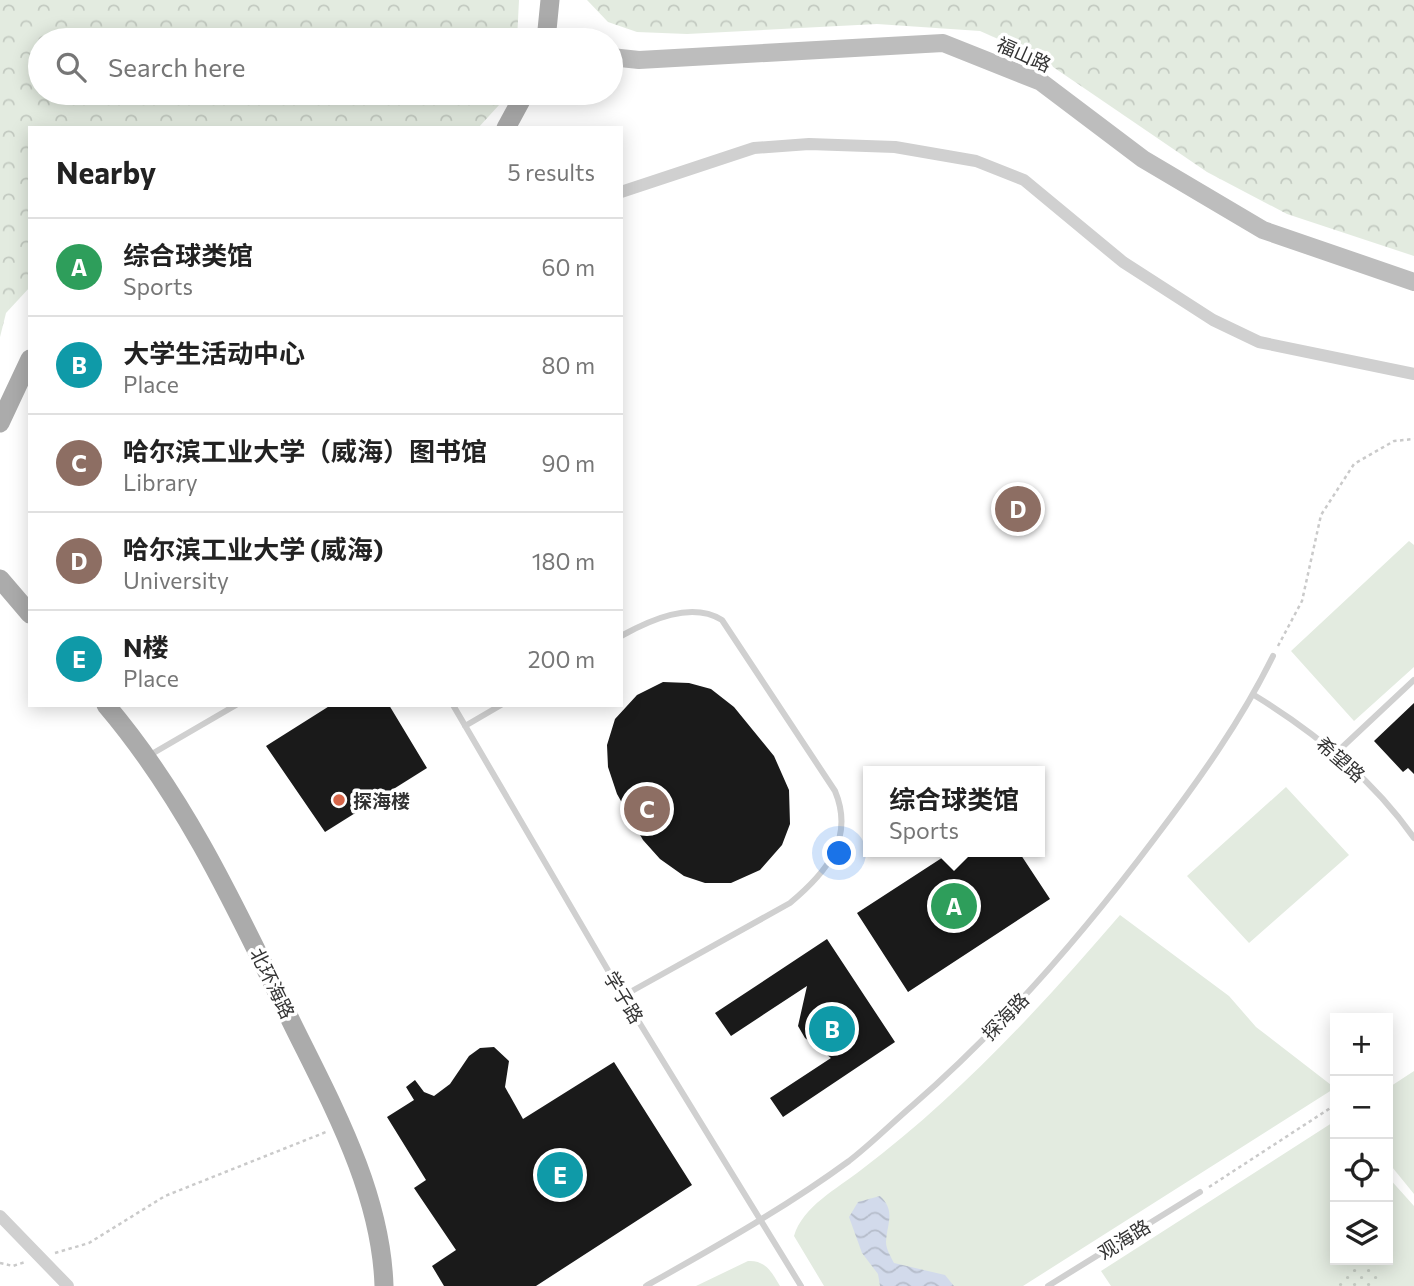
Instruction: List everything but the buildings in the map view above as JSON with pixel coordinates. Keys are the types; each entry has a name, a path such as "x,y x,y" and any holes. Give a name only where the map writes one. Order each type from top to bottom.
{"main road":[{"path":"547,28 550,0"},
{"name":"福山路","path":"623,58 639,60 943,43 1041,82 1143,159 1263,230 1414,282"},
{"path":"507,126 518,105"},
{"path":"0,423 28,363"},
{"path":"0,579 28,612"},
{"name":"北环海路","path":"108,707 178,802 233,905 342,1128 375,1216 384,1286"}],"street":[{"path":"623,191 754,148 808,144 895,147 976,161 1024,180 1123,262 1213,320 1259,342 1414,374"},
{"path":"0,1216 68,1286"}],"lane":[{"path":"623,635 657,619 691,612 709,612 722,620 835,791 843,811 844,827 826,866 809,887 790,903 623,996"},
{"name":"探海路","path":"646,1286 761,1220 850,1160 958,1065 1039,981 1128,874 1198,780 1254,695 1273,656"},
{"path":"1336,753 1414,680"},
{"name":"希望路","path":"1254,695 1336,753 1370,784 1414,838"},
{"path":"147,757 233,707"},
{"name":"学子路","path":"454,707 623,996 801,1286"},
{"path":"465,726 498,707"},
{"name":"观海路","path":"1048,1286 1200,1192"}],"path":[{"path":"1273,656 1302,601 1321,515 1354,464 1394,441 1414,439"},
{"path":"1200,1192 1330,1107"},
{"path":"0,1263 13,1266 89,1243 165,1196 311,1135 342,1128"}],"green space":[{"path":"0,0 519,0 518,28 28,28 28,105 499,105 480,126 28,126 28,289 6,313 0,337"},
{"path":"587,0 1414,0 1414,256 1287,214 1207,172 1037,56 980,31 877,24 687,34 637,32 608,22"},
{"path":"1409,541 1414,545 1414,667 1354,721 1291,651"},
{"path":"1286,787 1349,855 1249,943 1187,876"},
{"path":"1120,915 1229,996 1256,1027 1330,1084 1330,1091 1023,1286 824,1286 794,1236 805,1216 822,1199 897,1142 965,1081 1060,983"},
{"path":"1414,1071 1414,1194 1393,1168 1393,1085"},
{"path":"1330,1124 1330,1265 1393,1265 1393,1183 1414,1206 1414,1286 1111,1286 1101,1271"},
{"path":"748,1261 764,1265 780,1286 696,1286"},
{"path":"1352,1265 1362,1265 1376,1270 1381,1286 1338,1286 1344,1269"}],"water":[{"path":"880,1196 888,1207 886,1245 894,1263 945,1275 954,1286 880,1286 878,1274 862,1253 849,1217 858,1202"}],"place":[{"name":"哈尔滨工业大学 (威海)","path":"1018,509"},
{"name":"探海楼","path":"339,800"},
{"name":"哈尔滨工业大学（威海）图书馆","path":"647,809"},
{"name":"综合球类馆","path":"954,906"},
{"name":"大学生活动中心","path":"832,1029"},
{"name":"N楼","path":"560,1175"}]}
